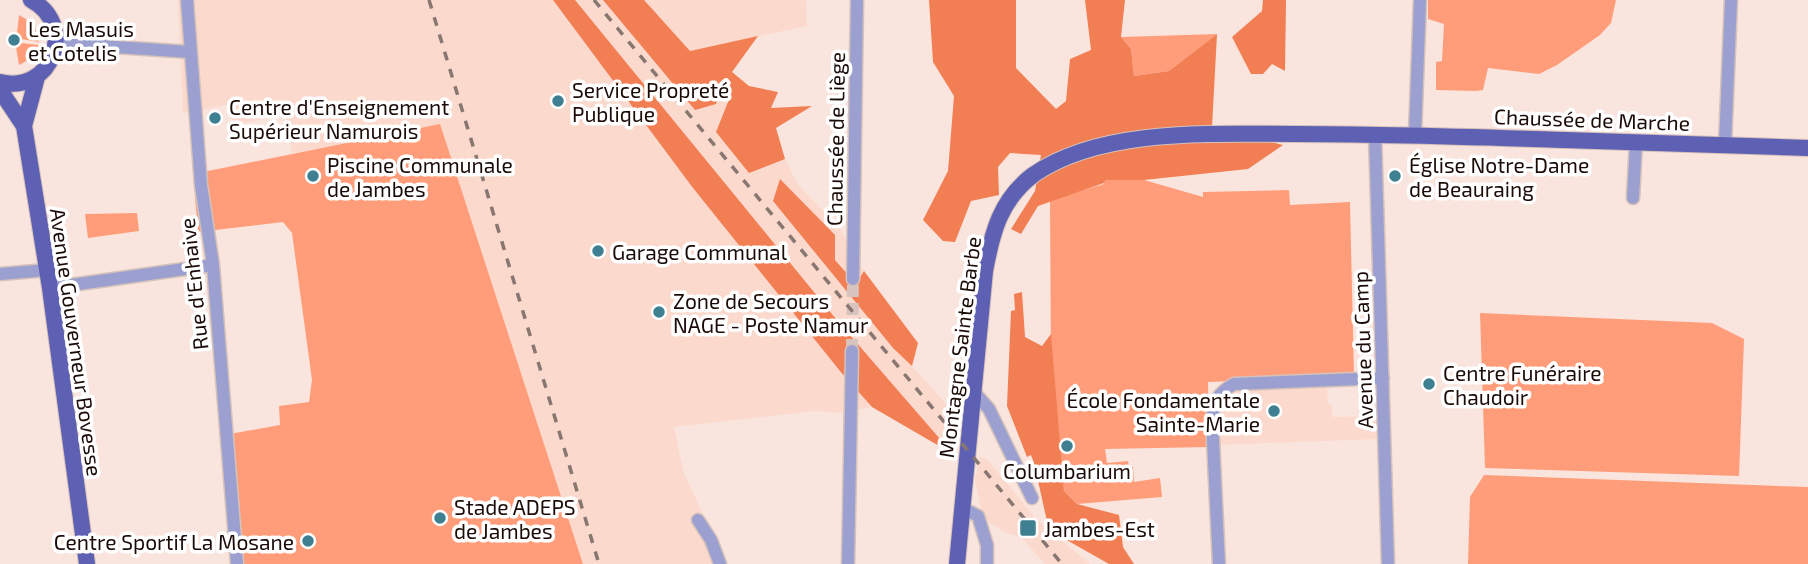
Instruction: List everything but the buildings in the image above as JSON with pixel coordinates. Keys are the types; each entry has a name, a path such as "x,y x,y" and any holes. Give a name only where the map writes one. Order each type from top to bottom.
{"main road":[{"path":"39,3 56,31 57,43"},
{"name":"Avenue Gouverneur Bovesse","path":"57,43 51,63 37,77 24,126 50,288 87,564"},
{"path":"0,82 15,85 37,77"},
{"name":"Avenue Gouverneur Bovesse","path":"0,90 24,126"},
{"name":"Chaussée de Marche","path":"1375,134 1808,148"},
{"name":"Montagne Sainte Barbe","path":"957,564 985,271 993,232 1002,209 1014,192 1033,176 1066,158 1105,146 1172,136 1375,134"}],"street":[{"name":"Rue d'Enhaive","path":"187,0 201,185 213,265 237,564"},
{"name":"Chaussée de Liège","path":"853,279 857,0"},
{"path":"1415,134 1420,0"},
{"path":"1725,145 1731,0"},
{"path":"57,43 190,52"},
{"name":"Avenue du Camp","path":"1375,134 1388,564"},
{"path":"1633,198 1636,142"},
{"path":"50,288 213,265"},
{"path":"0,274 47,270"},
{"path":"848,564 852,351"},
{"path":"1219,564 1212,419 1214,403 1221,391 1234,384 1383,378"},
{"path":"974,392 989,409 1032,498"},
{"path":"962,508 978,516 987,545 987,564"},
{"path":"698,520 711,540 720,564"}],"shaded area":[{"path":"178,0 806,0 807,26 690,51 785,159 798,185 839,227 864,271 918,343 912,366 956,415 953,454 872,407 839,413 814,411 674,427 683,471 726,564 583,564 440,125 292,153 286,114 234,125 227,105 183,113"},
{"path":"553,0 575,0 836,319 953,454 872,407 840,371 693,188"},
{"path":"603,0 644,0 690,51 758,36 732,72 749,86 778,92 771,108 812,106 776,128 785,159 749,173 716,132 730,97 721,87 716,104 695,110"},
{"path":"929,0 1016,0 1016,68 1056,109 1066,101 1070,59 1091,50 1085,0 1125,0 1121,37 1131,49 1134,76 1169,71 1217,34 1212,127 1283,145 1248,169 1144,180 1105,180 1104,183 1038,206 1021,234 1011,229 1035,191 1041,155 1010,153 998,167 999,195 971,201 955,242 943,241 923,220 948,171 954,96 933,62"},
{"path":"1263,0 1286,0 1285,71 1272,64 1263,74 1251,74 1232,37 1262,11"},
{"path":"1428,0 1616,0 1611,23 1600,35 1557,65 1539,74 1488,68 1483,90 1476,91 1436,90 1436,62 1442,61 1444,24 1428,19"},
{"path":"19,15 34,24 39,42 21,39 17,33"},
{"path":"1217,34 1169,71 1134,76 1131,49 1121,37"},
{"path":"21,43 39,45 32,58 19,65 16,47"},
{"path":"440,124 583,564 230,564 224,435 280,425 279,406 309,402 312,380 292,233 283,222 198,232 193,174"},
{"path":"780,179 835,235 835,260 856,284 864,271 918,343 912,366 893,348 773,201"},
{"path":"1104,180 1144,180 1203,197 1203,192 1289,190 1290,205 1350,202 1354,377 1208,382 1209,447 1105,449 1107,463 1128,461 1129,467 1133,467 1134,482 1160,478 1162,497 1077,504 1064,491 1051,366 1050,200 1104,184"},
{"path":"137,213 139,231 88,238 85,214"},
{"path":"1022,292 1025,337 1042,346 1051,334 1064,491 1077,504 1119,515 1123,547 1134,564 1109,564 1049,530 1034,463 1031,455 1027,457 1007,406 1011,311 1015,310 1014,294"},
{"path":"1480,313 1712,323 1744,339 1739,476 1485,468"},
{"name":"École Fondamentale Sainte-Marie","path":"1327,383 1332,417 1376,416 1377,439 1215,445 1216,404 1235,387"},
{"path":"980,457 988,460 1035,518 1090,564 1045,564 1022,538 991,524 982,514 975,479"},
{"path":"1484,475 1808,487 1808,564 1468,564 1470,497"}],"tunnel":[{"path":"852,351 853,279"}],"railway":[{"path":"429,0 599,564"},
{"path":"594,0 1062,564"}],"place":[{"name":"Les Masuis et Cotelis","path":"14,40"},
{"name":"Service Propreté Publique","path":"558,101"},
{"name":"Centre d'Enseignement Supérieur Namurois","path":"215,118"},
{"name":"Piscine Communale de Jambes","path":"313,176"},
{"name":"Église Notre-Dame de Beauraing","path":"1395,176"},
{"name":"Garage Communal","path":"598,251"},
{"name":"Zone de Secours NAGE - Poste Namur","path":"659,312"},
{"name":"Centre Funéraire Chaudoir","path":"1429,384"},
{"name":"École Fondamentale Sainte-Marie","path":"1274,411"},
{"name":"Columbarium","path":"1067,446"},
{"name":"Stade ADEPS de Jambes","path":"440,518"},
{"name":"Jambes-Est","path":"1028,528"},
{"name":"Centre Sportif La Mosane","path":"308,541"}]}
